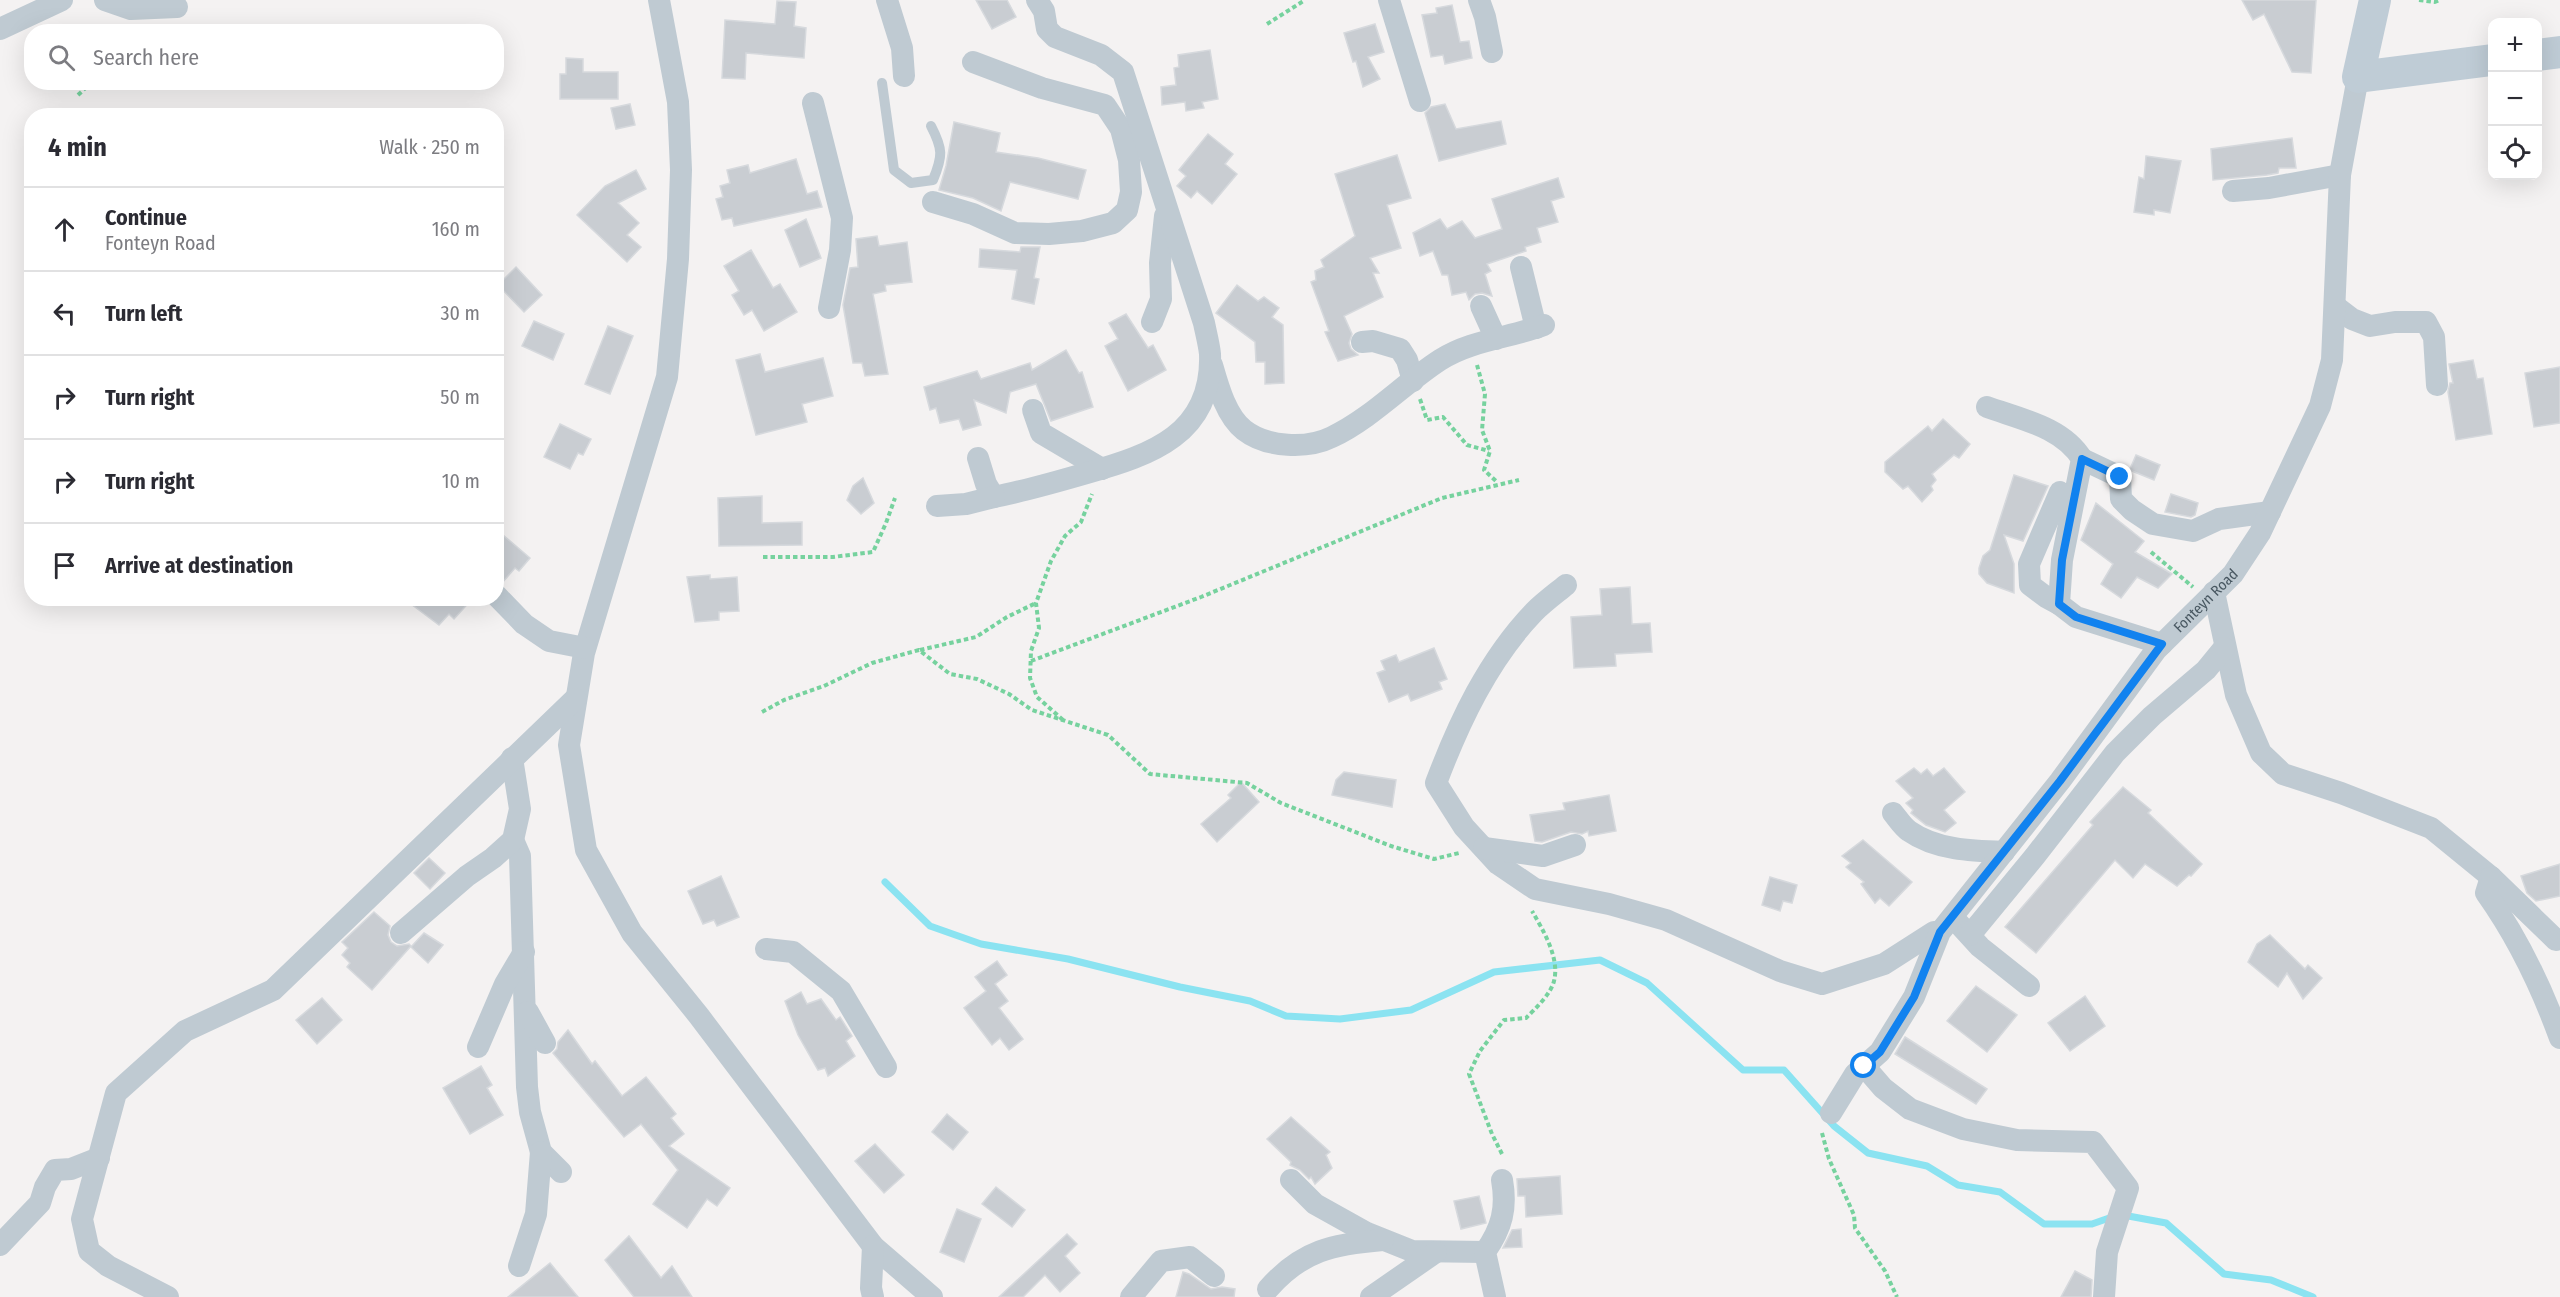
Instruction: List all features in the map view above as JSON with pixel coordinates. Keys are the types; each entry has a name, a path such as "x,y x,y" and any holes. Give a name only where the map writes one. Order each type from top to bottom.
{"street":[{"path":"0,28 62,0"},
{"path":"105,0 131,9 177,7"},
{"path":"659,0 678,102 681,170 678,259 668,377 585,648 575,699 569,745 586,850 632,933 699,1016 873,1246 932,1297"},
{"path":"887,0 902,48 904,76"},
{"path":"1037,0 1044,11 1047,29 1054,38 1101,55 1123,72 1204,323 1217,385 1229,410 1244,430 1269,441 1303,446 1331,438 1442,359 1471,346 1540,327 1521,267"},
{"path":"1389,0 1420,101"},
{"path":"1479,0 1492,52"},
{"path":"2375,0 2358,77 2488,61"},
{"path":"2542,54 2560,52"},
{"path":"933,202 973,214 1015,232 1049,234 1082,231 1113,223 1127,210 1131,192 1129,160 1122,129 1105,105 1042,88 973,62"},
{"name":"Fonteyn Road","path":"1831,1113 1855,1074 1880,1052 1914,997 1940,932 2060,781 2162,644 2233,574 2260,533 2320,405 2332,360 2340,175 2358,77"},
{"path":"813,103 842,218 840,250 830,308"},
{"path":"2233,191 2269,188 2340,175"},
{"path":"1152,322 1161,299 1160,263 1166,203"},
{"path":"1481,306 1496,339"},
{"path":"2335,306 2352,319 2370,326 2395,322 2426,322 2434,337 2437,385"},
{"path":"1362,342 1373,341 1400,349 1407,360 1413,381"},
{"path":"937,506 966,504 1098,479 1120,464 1170,442 1194,418 1205,393 1210,355"},
{"path":"1987,407 2045,428 2074,445 2082,459 2120,477 2121,499 2132,510 2153,524 2193,531 2219,519 2270,512"},
{"path":"1034,411 1041,433 1098,479"},
{"path":"978,458 986,484 994,497"},
{"path":"2059,604 2062,560 2082,459"},
{"path":"2061,492 2029,564 2030,585 2076,617 2162,644"},
{"path":"1566,585 1534,612 1503,650 1455,732 1436,783 1464,827 1473,850 1535,889 1609,904 1666,920 1780,971 1822,984 1884,964 1934,932"},
{"path":"2210,596 2236,695 2261,753 2283,774 2341,793 2431,828 2491,877 2556,940"},
{"path":"504,603 524,624 549,641 585,648"},
{"path":"1970,935 2115,753 2152,716 2206,670 2224,648"},
{"path":"168,1297 108,1266 89,1251 82,1219 116,1093 185,1031 273,990 575,699"},
{"path":"401,933 513,840 520,809 512,758"},
{"path":"1893,813 1908,830 1935,844 1973,851 2004,852"},
{"path":"513,840 520,856 528,1095 530,1112 541,1152 536,1214 519,1266"},
{"path":"1473,850 1543,856 1575,845"},
{"path":"2491,877 2486,893 2521,946 2560,1038"},
{"path":"1952,917 2029,986"},
{"path":"766,949 793,951 841,991 886,1067"},
{"path":"478,1047 505,984 524,952"},
{"path":"526,1008 545,1043"},
{"path":"1864,1066 1883,1088 1910,1108 1963,1129 2017,1140 2093,1142 2128,1188 2107,1252 2104,1297"},
{"path":"541,1152 561,1173"},
{"path":"0,1245 40,1203 45,1187 55,1170 71,1169 99,1158"},
{"path":"1291,1180 1315,1204 1385,1240 1412,1251 1485,1252"},
{"path":"1495,1297 1485,1252 1494,1239 1506,1202 1502,1180"},
{"path":"1268,1289 1284,1270 1318,1250 1355,1242 1385,1240"},
{"path":"873,1246 872,1288 885,1297"},
{"path":"1371,1297 1436,1252"},
{"path":"1131,1297 1161,1261 1190,1257 1214,1275"}],"lane":[{"path":"882,83 894,170 911,183 933,180 941,161 941,145 931,126"}],"path":[{"path":"1267,24 1305,0"},
{"path":"2419,0 2435,2 2440,0"},
{"path":"78,95 83,90"},
{"path":"1471,346 1485,394 1482,430 1490,451 1484,470 1496,481"},
{"path":"1413,381 1427,420 1443,417 1467,445 1490,451"},
{"path":"1064,721 1037,697 1030,678 1031,651 1039,628 1036,603 1051,561 1065,536 1082,522 1098,479"},
{"path":"1030,661 1091,636 1201,597 1442,498 1519,480"},
{"path":"763,557 833,557 873,552 895,498"},
{"path":"2151,552 2210,596"},
{"path":"762,712 784,700 824,686 872,663 976,638 1007,616 1036,603"},
{"path":"919,650 950,674 977,679 1009,694 1032,710 1108,735 1150,774 1247,783 1281,803 1391,846 1434,859 1473,850"},
{"path":"1502,1154 1470,1074 1480,1051 1504,1020 1526,1018 1554,983 1555,971 1551,949 1530,909"},
{"path":"1831,1113 1822,1133 1829,1159 1854,1215 1855,1228 1885,1271 1897,1297"}],"building":[{"path":"976,0 1007,0 1016,17 992,29"},
{"path":"2242,0 2316,0 2311,73 2292,72 2264,14 2253,20"},
{"path":"777,1 796,2 794,26 806,28 804,58 746,53 745,79 722,78 725,20 775,24"},
{"path":"1452,5 1460,42 1469,41 1472,58 1445,64 1443,55 1431,57 1422,15 1437,13 1436,8"},
{"path":"1375,24 1384,52 1368,57 1380,79 1363,87 1356,61 1353,62 1344,33"},
{"path":"1210,50 1218,99 1202,102 1204,108 1186,111 1185,102 1162,105 1161,87 1176,85 1174,68 1179,67 1178,55"},
{"path":"566,58 583,59 583,72 618,72 618,99 560,99 560,74 566,74"},
{"path":"630,104 635,125 616,129 611,108"},
{"path":"1445,104 1456,129 1501,121 1506,144 1439,161 1425,113 1431,107"},
{"path":"954,122 1000,133 996,152 1038,158 1086,170 1078,199 1010,182 1001,211 973,198 939,190"},
{"path":"1208,134 1233,154 1225,164 1237,174 1212,204 1197,191 1191,198 1177,186 1186,176 1179,170"},
{"path":"2292,138 2296,168 2279,168 2278,173 2267,175 2213,180 2211,149"},
{"path":"1397,155 1411,198 1387,205 1401,248 1370,258 1379,273 1373,273 1383,297 1344,316 1352,334 1349,343 1351,349 1358,355 1338,361 1325,332 1329,331 1311,282 1316,280 1315,271 1324,267 1321,260 1355,236 1335,174"},
{"path":"2146,156 2181,161 2170,213 2154,210 2154,215 2134,212 2139,177 2144,179"},
{"path":"796,159 807,194 817,191 822,207 734,226 732,218 722,220 716,199 723,197 720,186 730,183 727,170 748,165 750,173"},
{"path":"636,170 646,189 618,203 639,223 627,235 641,247 627,262 577,215 605,186"},
{"path":"1558,178 1564,197 1551,201 1558,222 1537,228 1541,242 1525,247 1526,251 1487,264 1491,271 1485,274 1492,296 1482,293 1475,294 1469,300 1466,292 1452,295 1448,275 1442,275 1433,251 1420,256 1413,233 1440,219 1447,229 1462,221 1475,238 1502,229 1492,199"},
{"path":"806,219 821,258 800,267 785,230"},
{"path":"877,236 879,246 907,242 912,282 885,285 886,291 873,294 888,374 865,376 862,363 853,363 843,305 850,268 858,267 856,239"},
{"path":"1021,247 1040,247 1034,278 1039,279 1034,304 1012,299 1017,270 979,267 980,249 1020,252"},
{"path":"751,250 773,288 780,284 797,312 764,331 752,310 744,315 732,295 739,291 724,266"},
{"path":"516,267 542,295 524,312 504,291 504,279"},
{"path":"1237,285 1258,301 1264,297 1279,308 1272,317 1283,325 1284,383 1265,384 1265,362 1256,362 1255,342 1216,313"},
{"path":"1126,314 1148,348 1153,345 1166,370 1128,391 1105,346 1118,339 1109,323"},
{"path":"534,321 564,334 553,360 522,346"},
{"path":"608,326 633,336 610,394 585,384"},
{"path":"1066,350 1079,373 1082,372 1093,407 1051,421 1036,384 1010,392 1006,413 974,400 981,425 963,430 959,419 940,423 936,408 930,410 924,387 977,371 981,379 1030,363 1032,370"},
{"path":"760,354 765,372 823,358 833,396 802,404 807,422 756,435 736,360"},
{"path":"2473,360 2477,379 2483,378 2492,434 2456,440 2448,392 2450,383 2453,383 2449,364"},
{"path":"2560,367 2560,423 2534,427 2525,373"},
{"path":"1943,419 1970,444 1959,458 1954,455 1932,474 1936,480 1931,486 1933,490 1922,502 1908,486 1903,489 1885,472 1885,462 1928,426 1932,431"},
{"path":"560,424 591,439 583,455 578,453 570,469 544,457"},
{"path":"2136,455 2160,465 2154,480 2130,469"},
{"path":"2014,475 2048,486 2023,541 2004,535 2014,564 2014,593 1987,583 1979,574 1979,568 1983,556 1990,550"},
{"path":"863,478 874,503 861,514 847,500 853,486"},
{"path":"2171,494 2198,503 2195,515 2191,517 2165,512"},
{"path":"762,496 762,523 802,522 802,545 719,546 718,498"},
{"path":"2096,503 2144,541 2135,552 2172,574 2158,588 2137,577 2121,598 2101,584 2113,564 2081,540"},
{"path":"504,536 530,558 519,571 515,568 504,581"},
{"path":"710,575 710,579 737,577 739,611 719,612 719,620 695,622 687,577"},
{"path":"1630,587 1632,624 1650,623 1652,652 1615,654 1616,666 1574,668 1571,617 1602,615 1600,589"},
{"path":"414,606 466,606 454,619 449,614 439,625"},
{"path":"1434,648 1447,679 1439,682 1442,689 1411,701 1408,694 1389,702 1377,673 1385,670 1381,661 1396,655 1399,662"},
{"path":"1914,768 1921,774 1927,769 1933,776 1944,768 1965,792 1944,810 1956,823 1945,832 1926,825 1911,813 1913,810 1906,803 1913,798 1896,781"},
{"path":"1344,772 1396,780 1392,807 1332,795 1336,780"},
{"path":"1241,782 1259,802 1217,842 1201,824 1231,798 1228,795"},
{"path":"2123,787 2151,810 2148,813 2202,864 2177,886 2145,864 2133,878 2115,860 2036,953 2005,927 2093,825 2090,822"},
{"path":"1609,795 1616,831 1589,836 1588,831 1582,834 1571,832 1542,842 1535,841 1530,815 1565,810 1563,803"},
{"path":"1863,840 1912,882 1889,906 1880,898 1875,903 1861,884 1864,882 1846,867 1851,863 1842,856"},
{"path":"429,858 445,873 430,889 414,873"},
{"path":"2560,864 2560,896 2536,901 2527,893 2521,876"},
{"path":"721,876 739,917 717,926 714,920 703,924 688,891"},
{"path":"1770,877 1797,885 1792,903 1783,901 1780,911 1762,905"},
{"path":"374,912 390,926 388,935 391,942 397,946 409,944 411,946 372,990 347,967 350,963 342,955 348,948 342,942"},
{"path":"424,933 443,945 428,963 411,947"},
{"path":"2270,935 2305,969 2308,965 2322,978 2303,999 2287,973 2278,987 2248,962 2257,944"},
{"path":"997,961 1007,975 995,984 1008,1001 999,1008 1023,1039 1009,1050 1000,1038 992,1045 964,1008 986,991 975,977"},
{"path":"1976,986 2017,1015 1987,1052 1947,1021"},
{"path":"801,992 807,1004 821,999 836,1020 840,1017 852,1036 846,1041 855,1056 828,1076 825,1068 818,1070 798,1035 785,1001"},
{"path":"2085,996 2105,1026 2070,1051 2048,1023"},
{"path":"322,998 342,1020 317,1044 296,1020"},
{"path":"568,1030 592,1064 595,1061 622,1096 646,1077 676,1114 671,1118 684,1134 669,1146 730,1188 717,1206 707,1199 687,1228 653,1204 678,1170 641,1124 624,1137 553,1053 557,1049 558,1042"},
{"path":"1905,1037 1987,1089 1976,1104 1895,1054"},
{"path":"481,1066 492,1085 487,1088 503,1115 470,1134 443,1088"},
{"path":"947,1114 968,1132 953,1150 932,1132"},
{"path":"1291,1117 1330,1152 1326,1155 1332,1168 1315,1184 1311,1177 1309,1179 1300,1170 1290,1165 1291,1162 1267,1139"},
{"path":"875,1144 904,1175 884,1193 855,1161"},
{"path":"1560,1176 1562,1214 1526,1217 1525,1196 1518,1196 1517,1179"},
{"path":"996,1187 1025,1210 1012,1227 982,1204"},
{"path":"1479,1196 1486,1223 1461,1229 1454,1201"},
{"path":"957,1209 981,1219 964,1262 940,1252"},
{"path":"1521,1229 1522,1247 1503,1248 1512,1230"},
{"path":"1067,1234 1077,1244 1065,1256 1080,1273 1060,1292 1045,1275 1023,1297 999,1297"},
{"path":"629,1236 661,1278 672,1266 692,1297 634,1297 605,1260"},
{"path":"550,1263 578,1297 508,1297"},
{"path":"2075,1271 2092,1280 2091,1297 2061,1297"},
{"path":"1183,1272 1211,1289 1222,1287 1235,1289 1234,1297 1176,1297"}],"waterway":[{"path":"885,882 930,926 981,944 1068,959 1180,987 1250,1001 1286,1016 1340,1019 1411,1010 1494,972 1600,960 1647,983 1743,1070 1784,1070 1834,1126 1868,1153 1927,1166 1958,1185 2000,1192 2044,1224 2092,1224 2112,1217"},
{"path":"2123,1215 2166,1223 2224,1274 2271,1280 2313,1297"}],"route":[{"path":"1864,1066 1880,1052 1914,997 1940,932 2060,781 2162,644 2076,617 2059,604 2062,560 2082,459 2120,477"}]}
